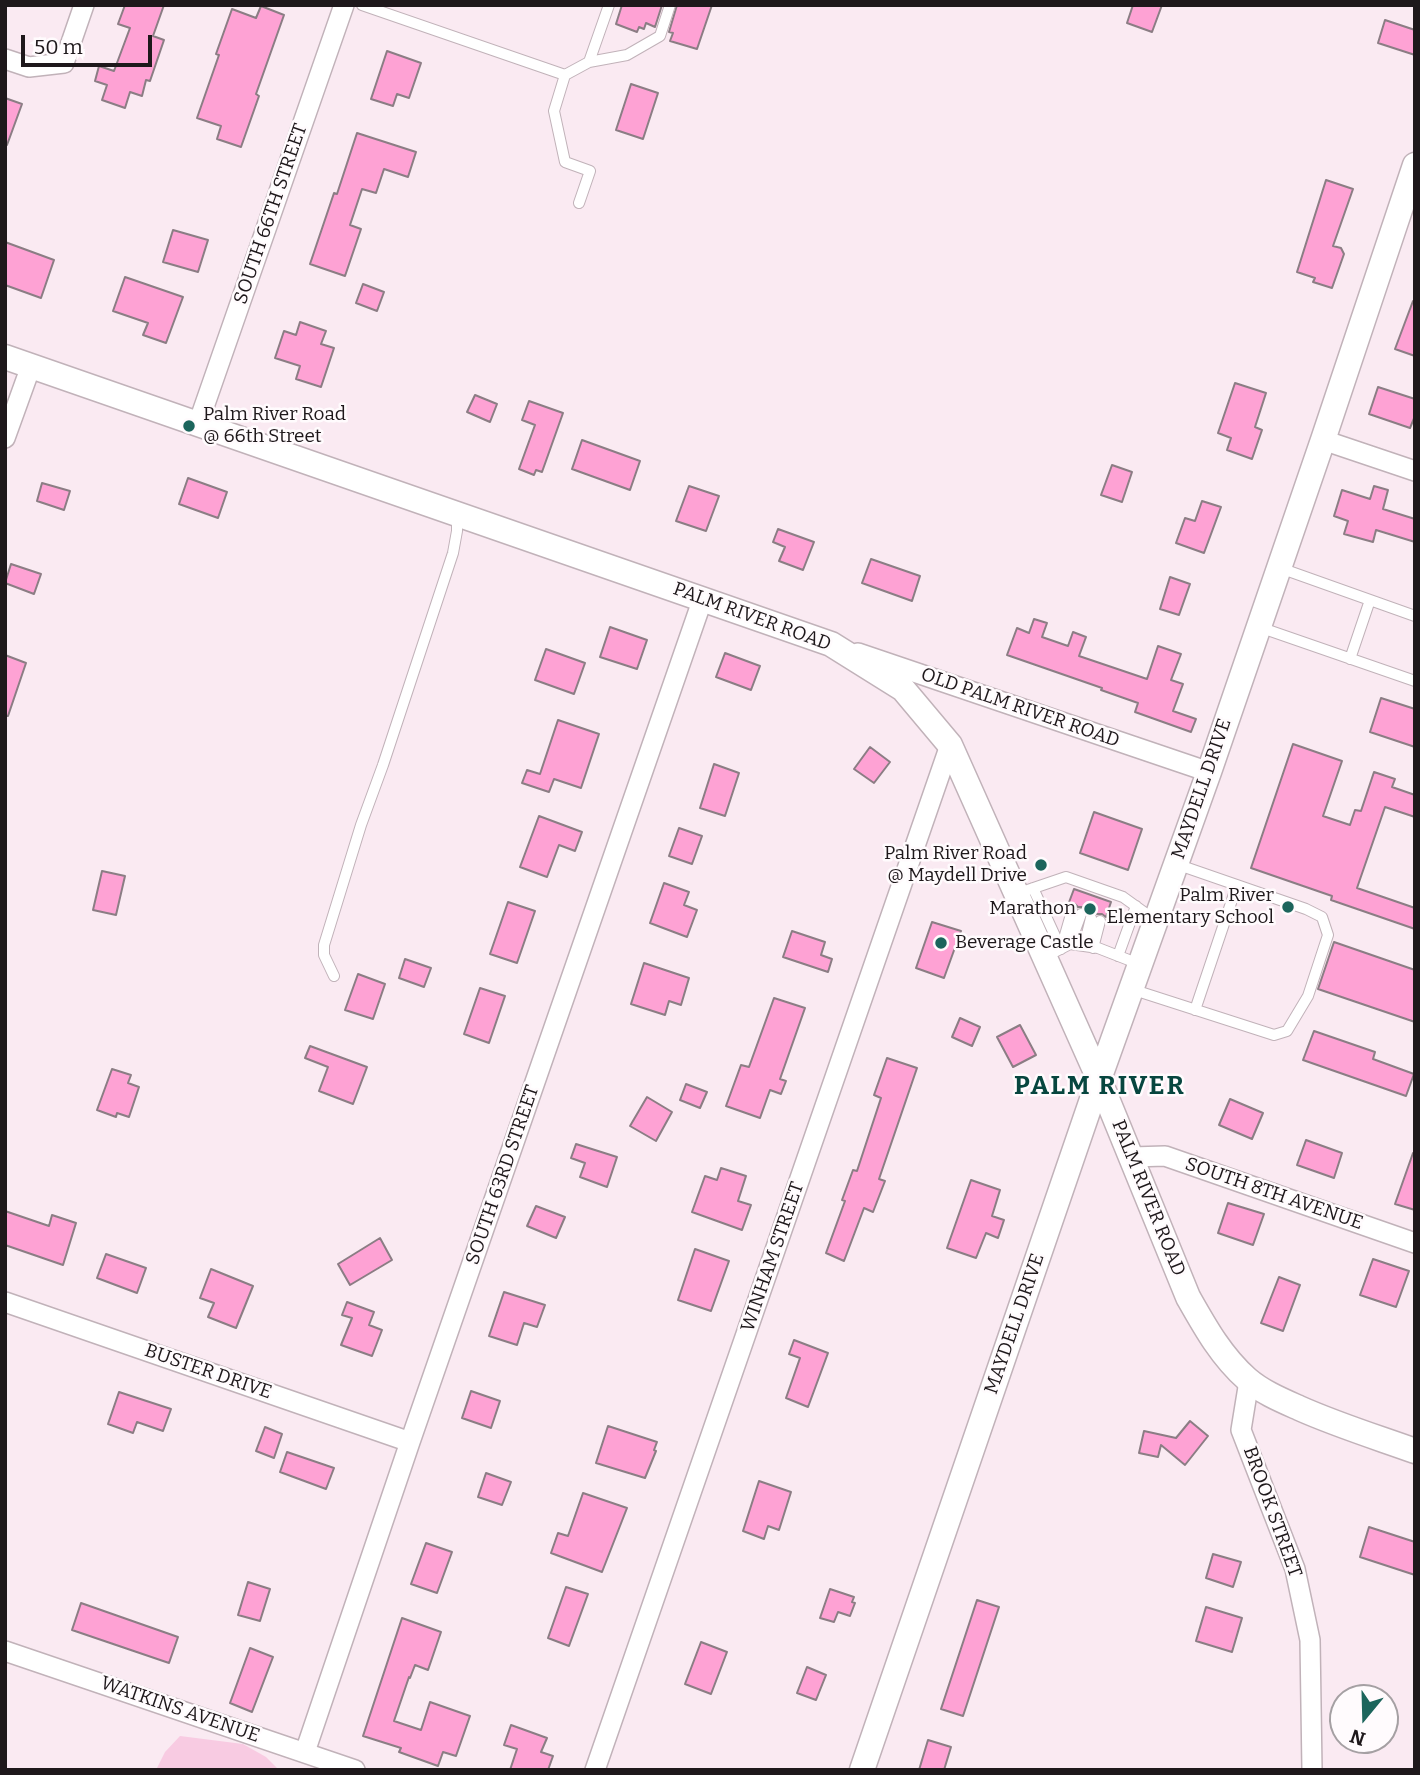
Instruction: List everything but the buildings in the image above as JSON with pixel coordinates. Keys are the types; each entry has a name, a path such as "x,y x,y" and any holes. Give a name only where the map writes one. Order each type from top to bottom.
{"street":[{"path":"5,59 29,67 64,63 84,5"},
{"name":"SOUTH 66TH STREET","path":"198,424 344,5"},
{"name":"MAYDELL DRIVE","path":"862,1770 1131,989 1129,960 1146,913 1176,863 1209,772 1415,165"},
{"name":"PALM RIVER ROAD","path":"5,357 831,643 903,690 950,745 1025,891 1059,950 1099,1079 1188,1297 1206,1329 1226,1358 1249,1381 1276,1398 1415,1451"},
{"path":"5,438 30,366"},
{"path":"1323,440 1415,471"},
{"name":"SOUTH 63RD STREET","path":"305,1752 703,598"},
{"name":"OLD PALM RIVER ROAD","path":"831,643 1209,772"},
{"name":"WINHAM STREET","path":"595,1770 950,745"},
{"name":"SOUTH 8TH AVENUE","path":"1132,1157 1165,1156 1415,1243"},
{"name":"BUSTER DRIVE","path":"5,1302 410,1442"},
{"name":"BROOK STREET","path":"1249,1381 1241,1430 1295,1569 1310,1640 1312,1770"},
{"name":"WATKINS AVENUE","path":"5,1651 355,1770"}],"lane":[{"path":"362,5 565,75"},
{"path":"589,62 609,5"},
{"path":"579,203 590,171 565,162 554,111 565,75 589,62 627,55 660,36 670,5"},
{"path":"334,976 324,955 324,945 361,825 453,553 457,513"},
{"path":"1279,568 1415,616"},
{"path":"1350,659 1370,600"},
{"path":"1259,627 1415,681"},
{"path":"1131,989 1274,1035 1287,1031 1308,996 1328,935 1322,917 1176,863"},
{"path":"1025,891 1066,877 1084,888 1104,895 1124,897 1146,913"},
{"path":"1195,1010 1237,885"},
{"path":"1059,950 1076,913"},
{"path":"1089,947 1096,920"},
{"path":"1059,950 1089,947 1129,960"}],"shaded area":[{"path":"180,1736 243,1744 266,1757 279,1770 156,1770 165,1752"}],"place":[{"name":"Palm River Road @ 66th Street","path":"189,426"},
{"name":"Palm River Road @ Maydell Drive","path":"1041,865"},
{"name":"Palm River Elementary School","path":"1288,907"},
{"name":"Marathon","path":"1090,909"},
{"name":"Beverage Castle","path":"941,943"}],"district":[{"name":"PALM RIVER","path":"1100,1087"}]}
